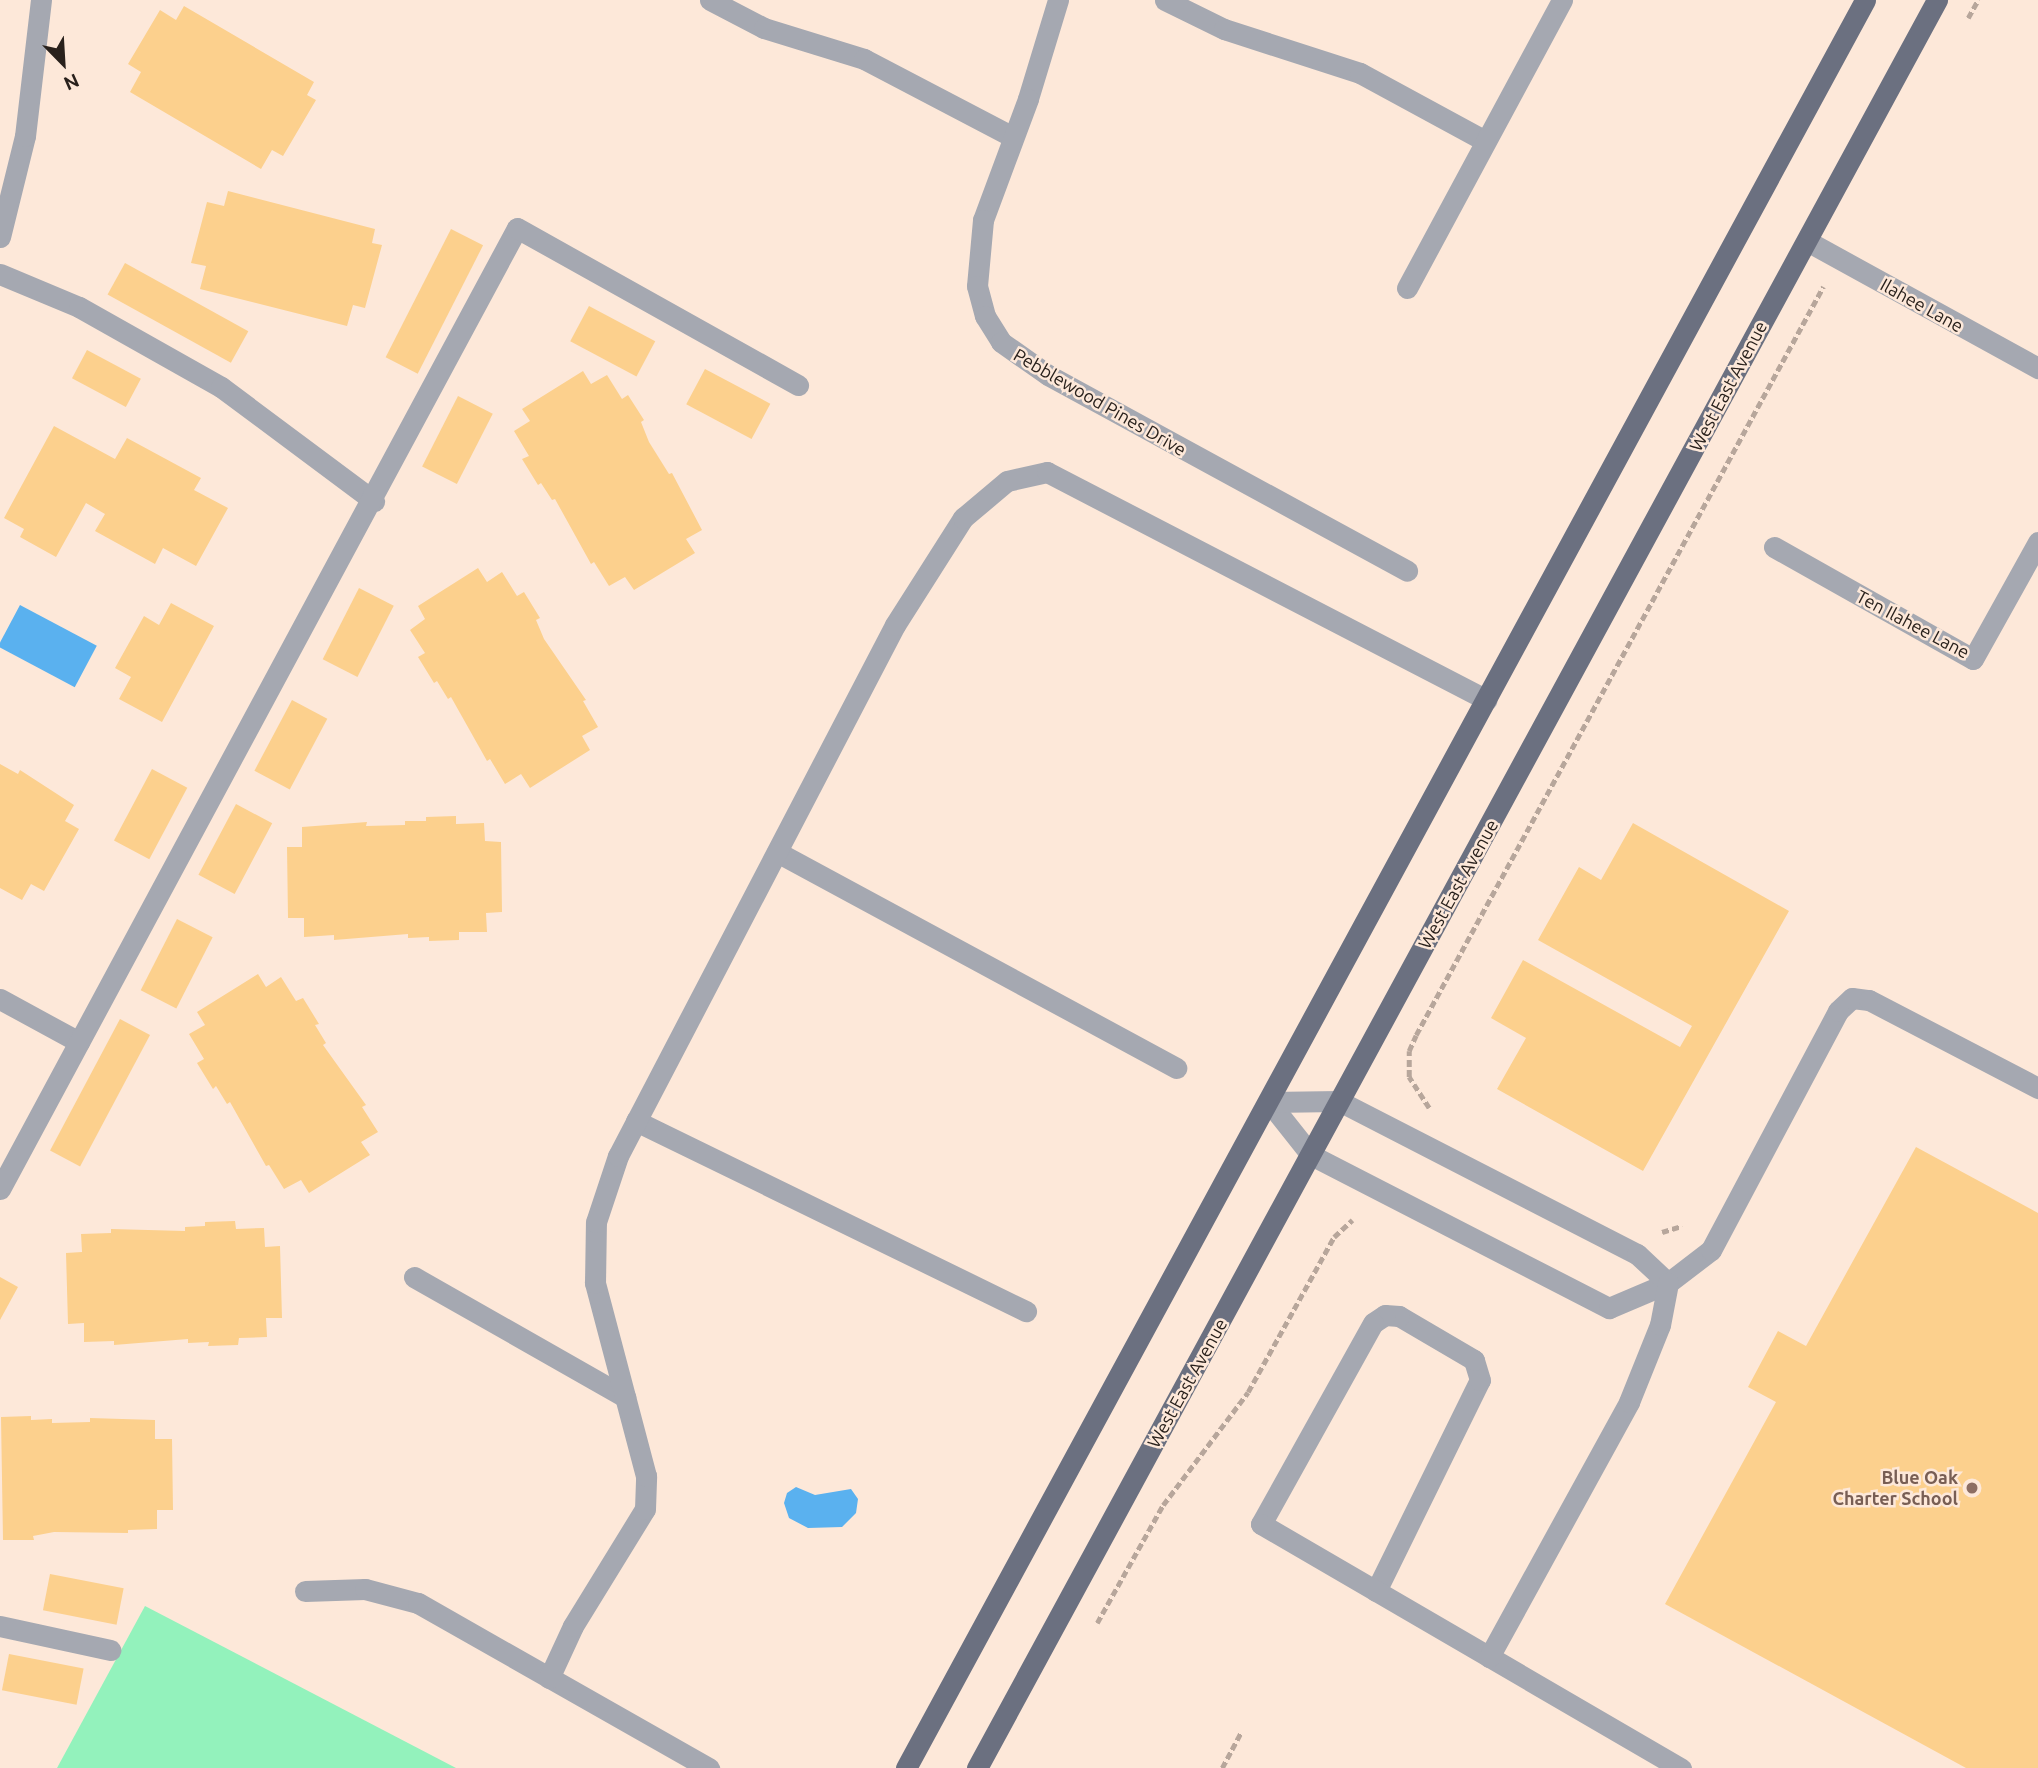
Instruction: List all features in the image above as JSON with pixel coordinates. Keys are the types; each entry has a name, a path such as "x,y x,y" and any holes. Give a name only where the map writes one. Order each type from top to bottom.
{"main road":[{"path":"906,1768 1865,0"},
{"name":"West East Avenue","path":"977,1768 1937,0"}],"street":[{"path":"0,237 25,136 41,0"},
{"path":"710,0 764,28 875,64 1013,137"},
{"name":"Pebblewood Pines Drive","path":"1058,0 983,220 977,286 985,316 1001,342 1048,375 1407,571"},
{"path":"1165,0 1224,29 1360,73 1485,141"},
{"path":"1407,288 1562,0"},
{"path":"0,1189 373,501 517,228 797,385"},
{"name":"Ilahee Lane","path":"1807,241 2038,368"},
{"path":"0,274 90,312 221,387 373,501"},
{"path":"549,1678 573,1626 645,1509 646,1476 595,1283 596,1222 618,1156 895,625 963,518 1007,481 1047,472 1486,700"},
{"name":"Ten Ilahee Lane","path":"1774,547 1973,659 2038,542"},
{"path":"777,852 1175,1068"},
{"path":"1269,1102 1311,1155 1609,1308 1668,1283 1711,1250 1838,1011 1852,998 1869,1000 2038,1088"},
{"path":"0,999 79,1042"},
{"path":"1269,1102 1339,1101 1637,1254 1668,1283"},
{"path":"636,1121 1026,1311"},
{"path":"414,1277 625,1397"},
{"path":"1489,1657 1629,1402 1660,1325 1668,1283"},
{"path":"1376,1591 1480,1380 1474,1360 1399,1316 1385,1315 1373,1323 1261,1524 1489,1657 1681,1768"},
{"path":"305,1591 393,1593 709,1768"},
{"path":"0,1626 110,1650"}],"path":[{"path":"1966,22 1978,0"},
{"path":"1437,1113 1419,1099 1409,1077 1409,1051 1416,1035 1838,259"},
{"path":"1095,1627 1163,1505 1248,1392 1334,1237 1352,1220"},
{"path":"1650,1228 1666,1233 1682,1226"},
{"path":"1222,1768 1241,1733"}],"green space":[{"path":"145,1606 456,1768 57,1768"}],"water":[{"path":"20,605 97,646 75,687 0,648 0,643"},
{"path":"796,1487 815,1495 851,1489 858,1499 856,1513 842,1527 808,1528 789,1518 784,1503 787,1493"}],"building":[{"path":"184,6 314,82 307,95 316,100 283,156 272,150 261,169 130,92 141,72 128,64 160,10 176,20"},
{"path":"228,191 375,229 372,243 382,245 365,308 353,305 347,326 200,289 206,266 191,263 207,202 224,206"},
{"path":"451,229 483,245 418,374 386,357"},
{"path":"125,263 248,331 231,363 108,294"},
{"path":"589,306 655,341 636,377 570,341"},
{"path":"87,350 141,379 126,407 72,378"},
{"path":"705,369 770,404 752,439 686,404"},
{"path":"583,371 591,384 607,375 622,399 628,395 644,420 641,422 649,442 669,474 672,473 702,530 686,539 695,553 634,590 625,577 609,586 594,562 591,564 555,499 552,500 541,483 538,485 522,459 529,456 514,431 530,421 522,409"},
{"path":"458,396 493,414 457,484 422,466"},
{"path":"54,426 115,459 127,438 201,478 194,490 228,508 196,566 163,548 155,564 95,531 105,514 86,503 56,557 20,537 24,529 4,518"},
{"path":"478,568 487,582 502,572 517,596 524,592 540,618 536,620 544,639 586,700 583,701 598,727 582,736 590,750 530,788 521,774 505,784 490,759 487,761 451,697 448,699 437,681 434,683 418,657 425,653 410,630 425,619 418,606"},
{"path":"359,588 394,606 357,677 323,659"},
{"path":"171,603 214,626 162,722 119,699 131,677 115,668 144,616 159,625"},
{"path":"292,700 327,719 290,789 254,771"},
{"path":"0,764 18,774 20,770 74,805 65,821 79,829 44,891 31,884 22,900 0,888"},
{"path":"152,769 187,788 149,859 114,841"},
{"path":"236,804 272,823 235,894 198,875"},
{"path":"456,816 456,824 484,823 485,841 501,842 502,912 486,913 487,932 459,932 459,940 429,941 429,937 408,938 408,934 334,940 334,935 304,937 304,918 288,918 287,847 302,847 302,827 367,822 366,826 405,825 405,821 426,821 426,817"},
{"path":"1633,823 1789,911 1643,1171 1497,1089 1526,1038 1491,1018 1523,960 1680,1047 1692,1026 1538,940 1579,867 1601,880"},
{"path":"177,919 213,937 176,1008 141,990"},
{"path":"258,974 266,987 281,977 296,1001 303,998 319,1024 315,1025 326,1043 323,1045 366,1105 362,1107 378,1132 361,1142 370,1155 309,1193 301,1180 284,1189 269,1165 266,1166 230,1102 227,1104 216,1086 213,1089 197,1063 204,1059 189,1034 205,1025 197,1012"},
{"path":"120,1019 150,1035 80,1167 50,1151"},
{"path":"1916,1147 2038,1213 2038,1768 1966,1768 1665,1604 1776,1402 1748,1387 1778,1331 1806,1346"},
{"path":"235,1221 236,1229 264,1228 265,1247 280,1246 282,1318 266,1318 267,1337 239,1338 238,1345 208,1346 209,1342 188,1343 188,1339 114,1345 114,1341 84,1342 84,1323 68,1324 66,1253 82,1252 81,1234 111,1233 111,1229 185,1231 185,1227 205,1226 205,1222"},
{"path":"0,1277 18,1287 0,1320"},
{"path":"31,1416 31,1420 52,1419 52,1423 90,1422 90,1418 155,1420 155,1439 172,1439 173,1510 157,1510 157,1529 128,1530 128,1533 54,1532 33,1536 34,1540 3,1540 1,1417"},
{"path":"50,1574 124,1588 117,1625 43,1610"},
{"path":"9,1654 84,1669 77,1705 2,1690"}],"place":[{"name":"Blue Oak Charter School","path":"1972,1488"}]}
